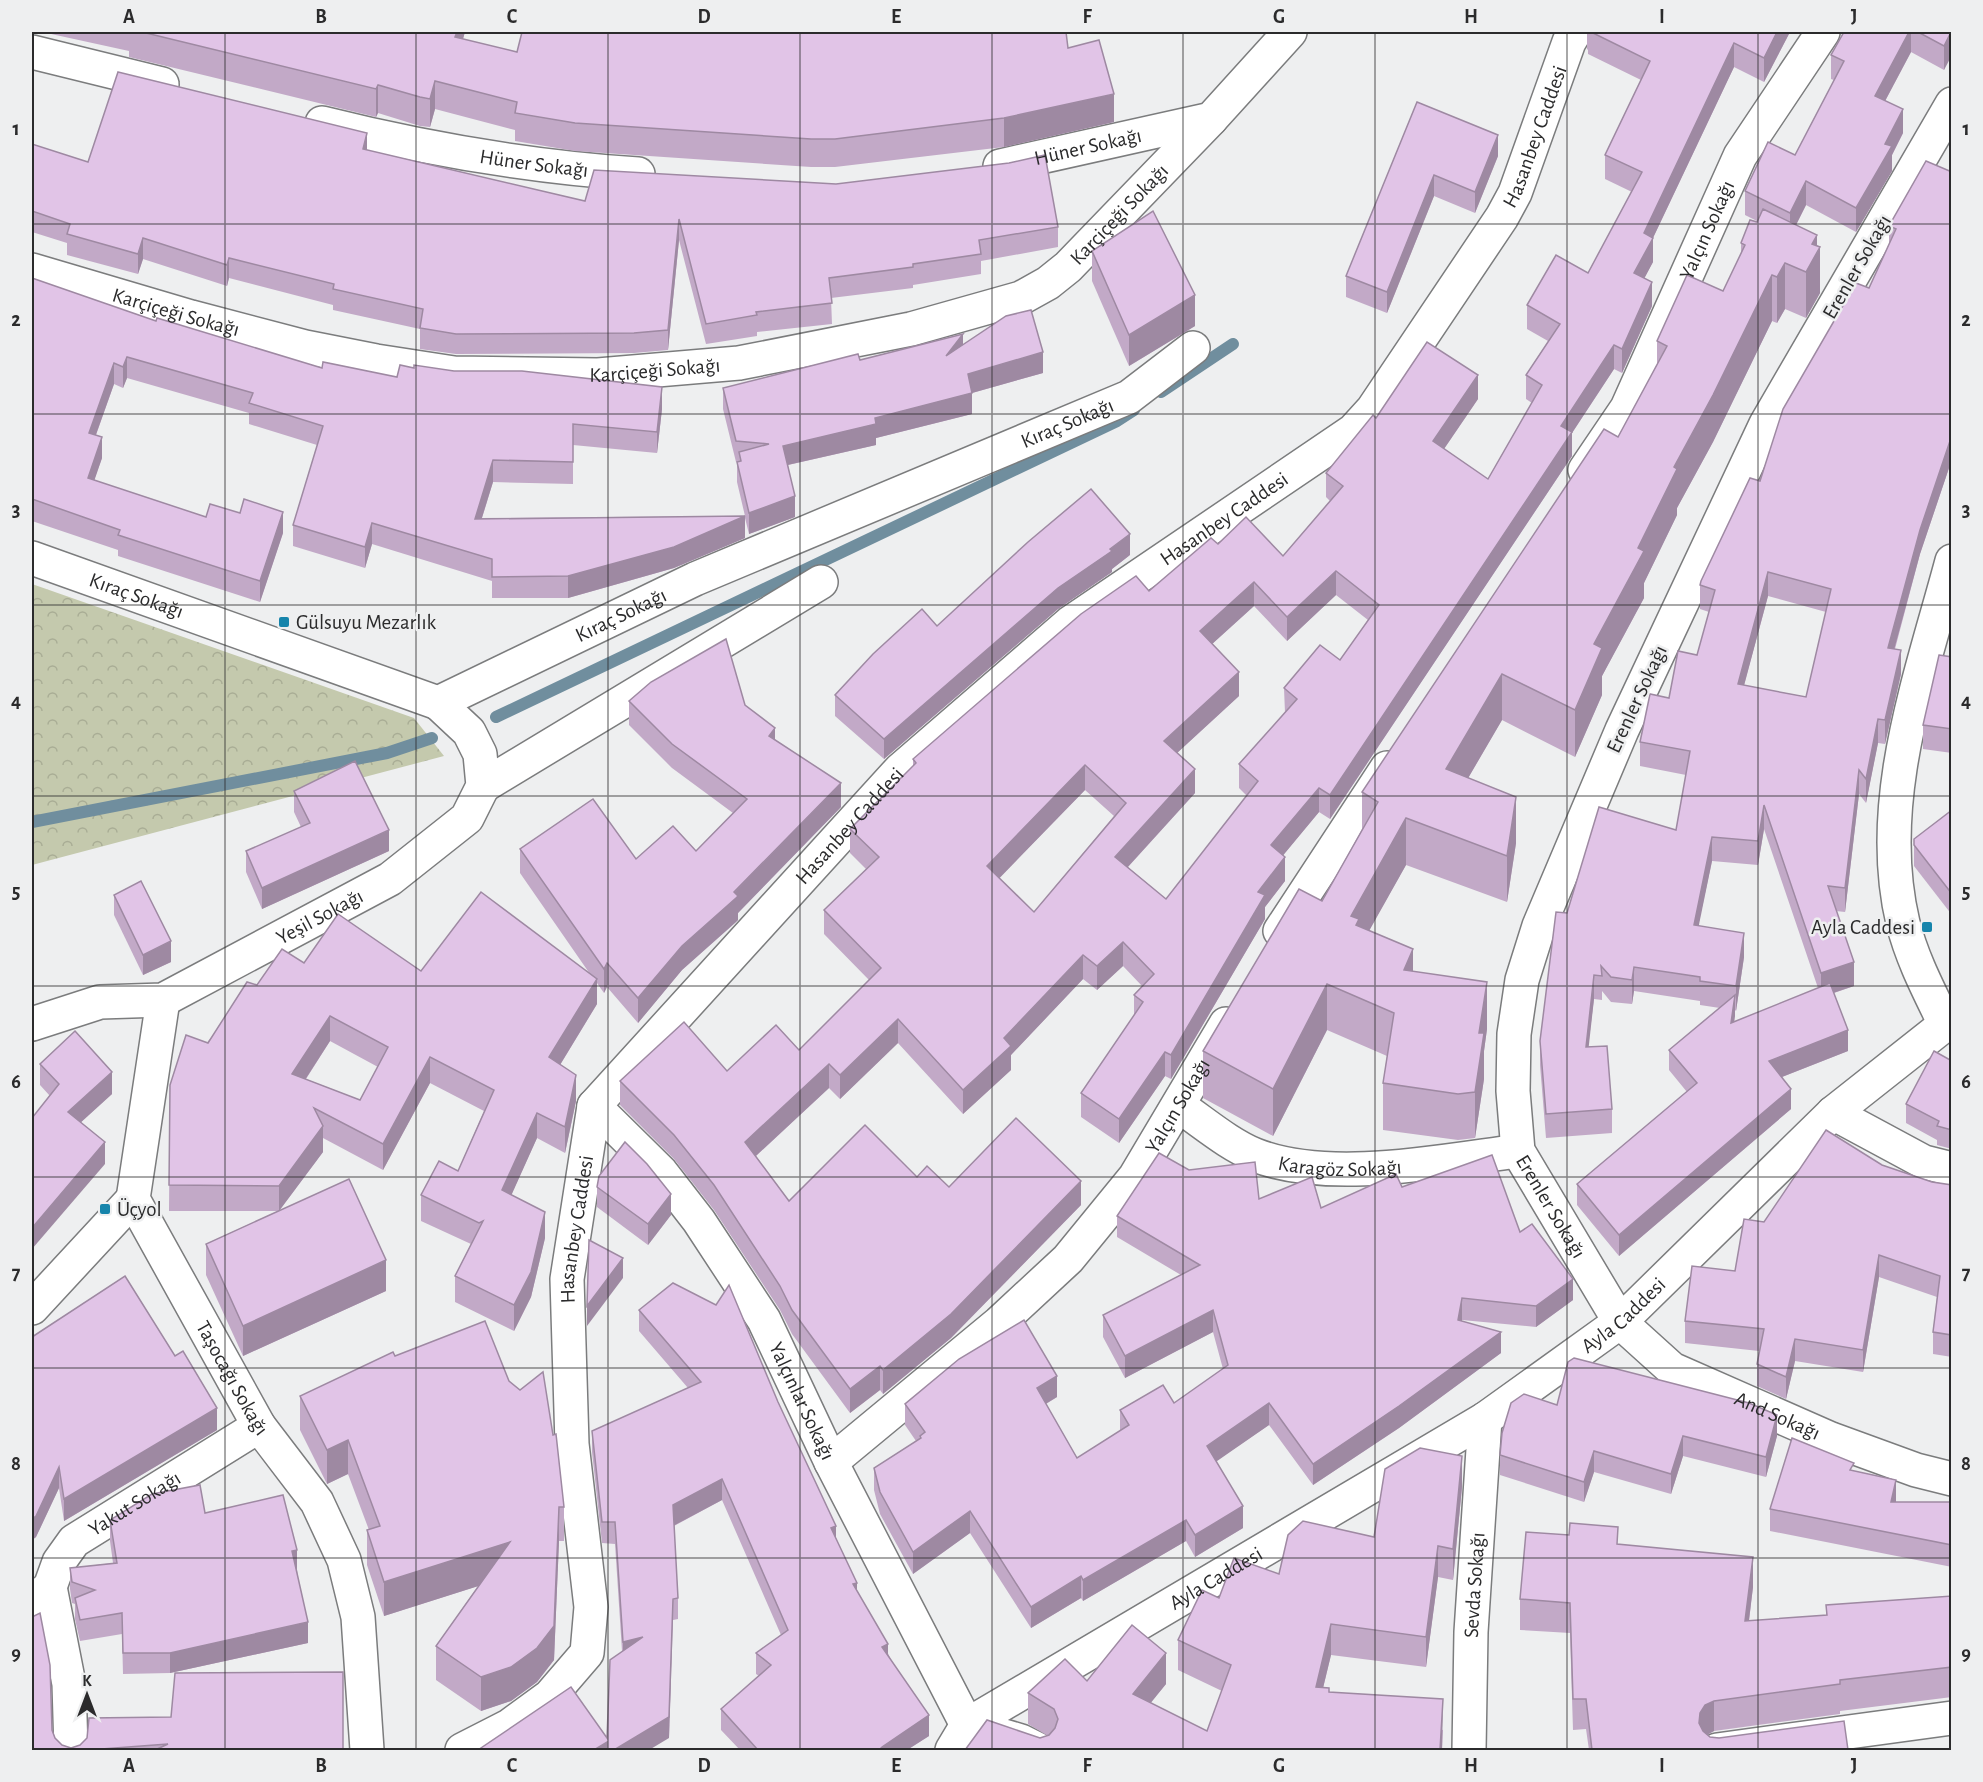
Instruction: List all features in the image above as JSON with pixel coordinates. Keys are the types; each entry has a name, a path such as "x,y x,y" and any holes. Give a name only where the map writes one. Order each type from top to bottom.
{"street":[{"path":"1211,119 1290,32"},
{"name":"Yalçın Sokağı","path":"1566,499 1627,408 1740,156 1823,32"},
{"name":"Hasanbey Caddesi","path":"462,1750 509,1726 550,1696 587,1653 591,1607 572,1444 567,1279 594,1106 900,770 1070,623 1353,431 1366,416 1502,217 1515,193 1572,37"},
{"path":"32,52 192,91"},
{"name":"Erenler Sokağı","path":"1620,1322 1518,1151 1513,1091 1514,1034 1522,980 1539,926 1622,730 1766,424 1952,104"},
{"name":"Hüner Sokağı","path":"295,117 387,139 573,170 668,177"},
{"name":"Hüner Sokağı","path":"973,169 1007,165 1211,119"},
{"name":"Karçiçeği Sokağı","path":"32,270 305,347 454,373 597,375 739,363 911,329 1021,298 1048,283 1068,267 1211,119"},
{"name":"Kıraç Sokağı","path":"32,558 438,703 695,579 1130,397 1193,348"},
{"name":"Ayla Caddesi","path":"960,1738 1485,1419 1620,1322 1833,1113 1949,1023 1916,966 1903,922 1895,865 1893,826 1907,727 1952,561"},
{"path":"438,703 469,732 480,754 483,786 821,582"},
{"path":"1262,961 1292,910 1403,744"},
{"name":"Yeşil Sokağı","path":"32,1024 100,1002 163,1000 390,879 467,818 483,786"},
{"path":"32,1308 133,1199 163,1000"},
{"name":"Yalçın Sokağı","path":"831,1462 999,1323 1068,1259 1135,1178 1239,1003"},
{"name":"Yalçınlar Sokağı","path":"594,1106 661,1172 699,1221 764,1320 960,1738"},
{"name":"Karagöz Sokağı","path":"1179,1106 1254,1155 1285,1164 1342,1169 1397,1166 1518,1151"},
{"path":"1833,1113 1924,1162 1952,1169"},
{"name":"Taşocağı Sokağı","path":"133,1199 259,1426 317,1502 344,1560 358,1617 367,1750"},
{"name":"And Sokağı","path":"1620,1322 1672,1370 1831,1439 1916,1470 1952,1479"},
{"name":"Sevda Sokağı","path":"1469,1750 1471,1632 1485,1419"},
{"name":"Yakut Sokağı","path":"41,1595 59,1562 74,1541 259,1426"},
{"path":"41,1595 69,1684 71,1750"},
{"path":"1717,1750 1952,1718"},
{"path":"960,1738 1021,1741 1039,1750"}],"green space":[{"path":"32,584 414,718 444,756 32,865"}],"building":[{"path":"142,32 457,32 455,37 517,52 522,32 1066,32 1068,48 1099,40 1114,94 1004,118 835,139 811,139 575,123 515,113 517,102 435,81 430,99 378,85 376,89"},
{"path":"1591,32 1777,32 1764,58 1734,43 1644,233 1653,238 1634,273 1652,282 1622,349 1614,345 1561,426 1572,432 1330,795 1319,788 1271,845 1285,857 1258,892 1265,895 1171,1055 1165,1052 1119,1119 1081,1093 1143,1002 1134,995 1154,974 1123,942 1097,966 1083,955 1004,1038 1011,1046 963,1090 898,1019 840,1075 829,1064 745,1142 789,1201 865,1125 917,1177 927,1166 949,1187 1016,1118 1081,1181 951,1314 883,1370 880,1366 850,1389 792,1310 780,1286 714,1185 674,1135 620,1081 684,1022 727,1071 776,1025 799,1050 881,968 824,910 879,857 850,829 916,763 913,759 1081,614 1136,576 1149,591 1211,538 1218,544 1246,517 1283,556 1343,486 1326,473 1373,415 1376,418 1427,342 1478,375 1433,441 1488,479 1542,385 1526,375 1560,324 1527,305 1556,255 1588,273 1642,172 1605,155 1650,61","holes":["1336,571 1379,605 1340,660 1320,645 1284,688 1297,699 1239,764 1258,781 1166,899 1115,857 1195,769 1164,741 1239,672 1200,631 1254,582 1287,617","1085,765 1126,803 1034,912 987,866"]},
{"path":"1844,32 1909,32 1875,96 1903,109 1885,144 1892,146 1856,208 1806,181 1790,213 1745,191 1768,142 1795,155 1844,61 1831,55"},
{"path":"1918,32 1951,32 1944,46"},
{"path":"118,72 367,133 363,149 585,201 594,170 836,184 1009,163 1045,155 1058,227 979,240 981,254 913,264 913,267 829,278 832,303 756,312 757,315 706,324 679,219 668,330 634,333 456,334 420,328 423,309 333,289 334,284 229,258 227,265 143,238 138,254 67,234 70,224 32,211 32,144 88,162"},
{"path":"1417,102 1498,135 1475,192 1434,175 1387,292 1346,276"},
{"path":"1926,161 1952,172 1952,441 1950,441 1920,530 1888,648 1901,650 1885,720 1878,719 1866,779 1859,770 1845,888 1828,886 1854,962 1821,973 1764,805 1758,841 1712,837 1694,925 1744,933 1736,986 1700,981 1700,977 1634,967 1632,980 1611,977 1601,966 1602,976 1594,975 1586,1047 1607,1046 1612,1109 1546,1114 1540,1041 1556,912 1567,913 1599,807 1676,830 1690,751 1640,742 1650,694 1669,698 1678,651 1697,655 1715,590 1700,585 1701,581 1750,478 1760,481 1783,409 1856,283 1869,288 1896,229 1889,226","holes":["1768,572 1831,589 1806,697 1738,684"]},
{"path":"1763,209 1817,235 1812,244 1820,247 1806,272 1785,263 1777,277 1772,275 1713,395 1674,467 1677,469 1638,548 1644,551 1594,644 1602,648 1575,710 1502,674 1446,769 1516,797 1507,856 1406,818 1351,916 1359,919 1356,925 1413,949 1404,970 1487,982 1479,1033 1484,1033 1475,1092 1458,1094 1383,1083 1394,1013 1327,984 1273,1089 1203,1051 1299,889 1322,901 1378,802 1362,792 1604,429 1618,437 1667,346 1657,341 1687,275 1723,291 1745,245 1741,243 1750,220 1757,222"},
{"path":"1153,211 1195,295 1129,335 1092,251"},
{"path":"32,278 156,321 157,318 322,368 323,362 397,377 400,365 454,371 522,371 662,387 657,432 573,424 573,462 493,460 475,519 745,516 674,547 568,576 492,577 492,559 372,523 365,547 293,525 323,426 249,403 253,393 127,357 123,367 114,363 89,433 102,437 88,478 206,517 210,504 240,513 244,499 283,512 260,581 118,535 120,530 32,499"},
{"path":"1031,310 1043,352 968,374 972,393 875,418 876,424 783,446 795,496 749,513 737,462 741,461 739,452 769,444 736,441 723,388 858,354 860,360 963,334 946,356 1006,316"},
{"path":"1091,489 1130,534 1110,549 1112,551 1058,588 884,739 835,695 873,654 922,609 937,626 1028,542"},
{"path":"726,639 745,705 775,728 769,736 841,783 734,892 738,896 682,946 638,998 607,963 604,969 520,849 593,799 636,859 673,826 696,851 747,799 672,744 629,701 651,682"},
{"path":"1939,655 1952,657 1952,729 1923,725"},
{"path":"355,761 389,830 262,888 246,851 310,823 294,791"},
{"path":"1952,810 1952,894 1914,845 1914,839"},
{"path":"141,881 171,941 143,955 114,895"},
{"path":"481,892 597,979 549,1057 576,1075 565,1127 537,1113 502,1190 545,1212 531,1272 514,1305 455,1276 483,1221 479,1223 421,1195 439,1161 458,1171 494,1090 430,1057 383,1144 314,1108 323,1126 279,1186 169,1185 170,1085 186,1035 208,1043 247,982 257,985 282,949 304,963 338,914 421,971","holes":["330,1016 388,1047 360,1100 292,1074"]},
{"path":"1830,983 1848,1030 1769,1061 1791,1089 1619,1235 1577,1184 1697,1083 1669,1050 1735,995 1731,1023"},
{"path":"75,1031 112,1072 68,1112 105,1142 32,1228 32,1118 59,1084 40,1064"},
{"path":"1934,1051 1952,1061 1952,1130 1937,1126 1939,1121 1906,1104"},
{"path":"1826,1130 1882,1165 1932,1182 1952,1185 1952,1335 1933,1332 1940,1276 1879,1255 1863,1350 1795,1339 1786,1377 1757,1364 1764,1329 1685,1321 1692,1266 1735,1271 1744,1219 1764,1222"},
{"path":"625,1142 647,1164 671,1194 648,1224 597,1187 599,1176"},
{"path":"1159,1153 1189,1170 1255,1162 1259,1199 1312,1177 1321,1208 1396,1174 1402,1187 1492,1155 1520,1232 1532,1224 1573,1279 1536,1306 1462,1298 1458,1320 1501,1332 1399,1406 1313,1464 1269,1403 1207,1446 1243,1506 1195,1535 1186,1520 1083,1580 1081,1576 1031,1607 970,1511 913,1552 880,1492 874,1468 921,1438 920,1436 925,1432 905,1404 959,1359 1024,1320 1057,1376 1037,1388 1077,1458 1129,1425 1120,1410 1163,1385 1174,1403 1228,1365 1213,1310 1125,1356 1103,1315 1200,1265 1117,1216"},
{"path":"349,1179 386,1260 243,1326 206,1244"},
{"path":"589,1240 623,1258 587,1306"},
{"path":"125,1276 175,1356 183,1351 217,1408 64,1499 59,1467 36,1516 32,1519 32,1337"},
{"path":"673,1283 716,1305 729,1285 778,1402 836,1526 831,1528 857,1583 853,1584 888,1644 882,1647 929,1715 879,1750 758,1750 721,1709 771,1665 756,1653 788,1630 722,1479 673,1505 678,1598 673,1599 669,1717 614,1750 607,1750 607,1742 594,1750 478,1750 571,1687 607,1738 610,1660 643,1637 623,1642 615,1522 602,1522 592,1431 701,1382 639,1310"},
{"path":"485,1321 509,1381 520,1390 543,1372 553,1435 556,1434 564,1507 559,1507 554,1626 537,1648 511,1667 481,1677 436,1646 510,1542 384,1582 367,1530 380,1526 348,1440 327,1450 300,1396 393,1352 395,1356"},
{"path":"1574,1358 1749,1403 1777,1415 1766,1457 1683,1436 1671,1474 1594,1451 1584,1482 1500,1455 1502,1433 1511,1403 1524,1394 1557,1405 1568,1362"},
{"path":"1792,1438 1854,1463 1850,1470 1896,1480 1891,1502 1952,1502 1952,1545 1770,1509"},
{"path":"1420,1448 1462,1456 1453,1549 1438,1546 1426,1637 1331,1624 1316,1687 1329,1688 1329,1692 1443,1699 1440,1750 965,1750 987,1720 1040,1738 1049,1735 1058,1719 1054,1709 1028,1693 1065,1659 1087,1681 1132,1625 1166,1653 1133,1694 1207,1731 1231,1665 1178,1640 1202,1590 1219,1598 1234,1558 1279,1574 1288,1535 1303,1521 1374,1537 1385,1469"},
{"path":"200,1485 205,1513 283,1495 297,1550 292,1551 308,1622 170,1653 123,1653 122,1613 80,1620 75,1598 95,1590 72,1582 70,1568 117,1563 110,1520 152,1494"},
{"path":"1570,1523 1618,1527 1617,1544 1753,1557 1745,1621 1827,1615 1826,1605 1952,1596 1952,1667 1840,1680 1840,1684 1714,1701 1705,1705 1700,1713 1699,1723 1703,1731 1710,1737 1719,1738 1844,1721 1848,1750 1592,1750 1586,1699 1573,1699 1570,1603 1520,1599 1526,1532 1569,1535"},
{"path":"40,1613 50,1665 52,1730 55,1738 62,1745 71,1748 80,1745 87,1738 89,1718 171,1717 175,1673 343,1672 343,1750 155,1750 168,1744 88,1750 32,1750 32,1617"}],"waterway":[{"path":"1161,392 1233,344"},
{"path":"496,717 1117,421 1134,410"},
{"path":"32,822 387,753 432,738"}],"place":[{"name":"Gülsuyu Mezarlık","path":"284,622"},
{"name":"Ayla Caddesi","path":"1927,927"},
{"name":"Üçyol","path":"105,1209"}]}
